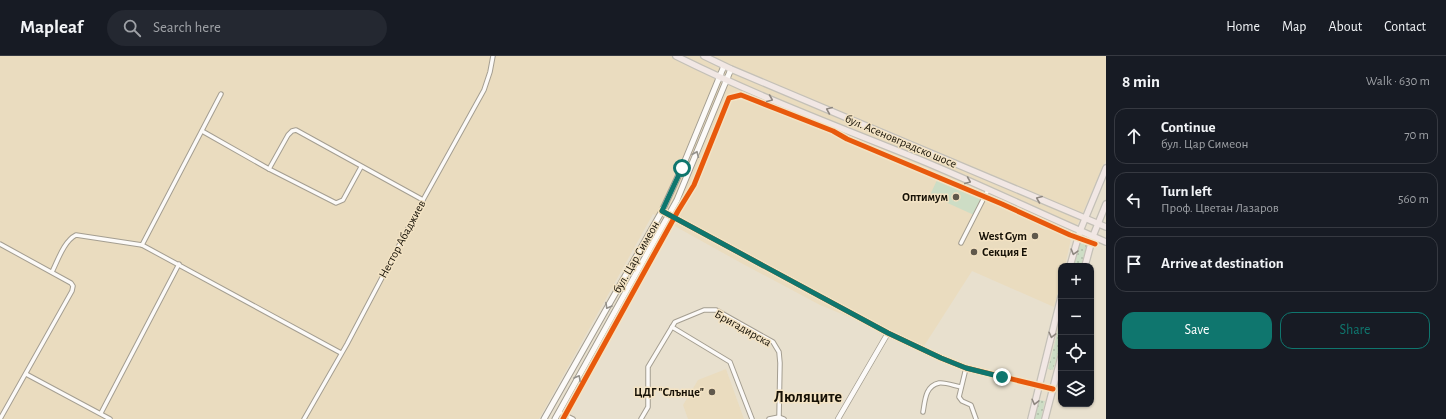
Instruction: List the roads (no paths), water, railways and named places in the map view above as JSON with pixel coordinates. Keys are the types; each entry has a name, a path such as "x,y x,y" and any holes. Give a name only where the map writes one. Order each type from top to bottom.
{"main road":[{"name":"бул. Асеновградско шосе","path":"676,56 719,78 988,190 1106,242"},
{"name":"бул. Асеновградско шосе","path":"704,56 731,69 1106,227"},
{"name":"бул. Цар Симеон","path":"544,419 662,211 682,168 724,66"},
{"name":"бул. Цар Симеон","path":"555,419 677,200 731,69"},
{"path":"1071,263 1080,231 1106,168"},
{"path":"1086,263 1093,236 1106,204"},
{"path":"1031,419 1060,299"},
{"path":"1045,419 1058,369"}],"street":[{"name":"Нестор Абаджиев","path":"304,419 484,90 493,56"},
{"path":"142,245 221,94"},
{"path":"269,169 288,135 292,131 296,130 423,200"},
{"path":"202,131 269,169 336,203 343,200 361,167"},
{"path":"961,243 988,190"},
{"path":"662,211 888,333 941,358 966,368 1053,389"},
{"path":"52,272 68,242 76,235 142,245 341,353"},
{"path":"0,244 52,272 71,283 73,286 72,291 0,419"},
{"path":"101,413 179,264"},
{"name":"Бригадирска","path":"641,419 648,408 648,367 675,322 704,310 716,310 773,342 779,352 780,363 779,417"},
{"path":"672,327 730,362 752,419"},
{"path":"838,419 888,333"},
{"path":"966,368 959,397 962,401 971,405 976,419"},
{"path":"26,374 110,419"},
{"path":"923,412 925,395 932,388 940,383 961,387"},
{"path":"559,412 573,419"},
{"path":"769,419 779,417 784,419"}],"place":[{"name":"Оптимум","path":"956,197"},
{"name":"West Gym","path":"1035,236"},
{"name":"Секция E","path":"974,252"},
{"name":"ЦДГ \"Слънце\"","path":"712,392"}],"district":[{"name":"Люляците","path":"808,396"}]}
